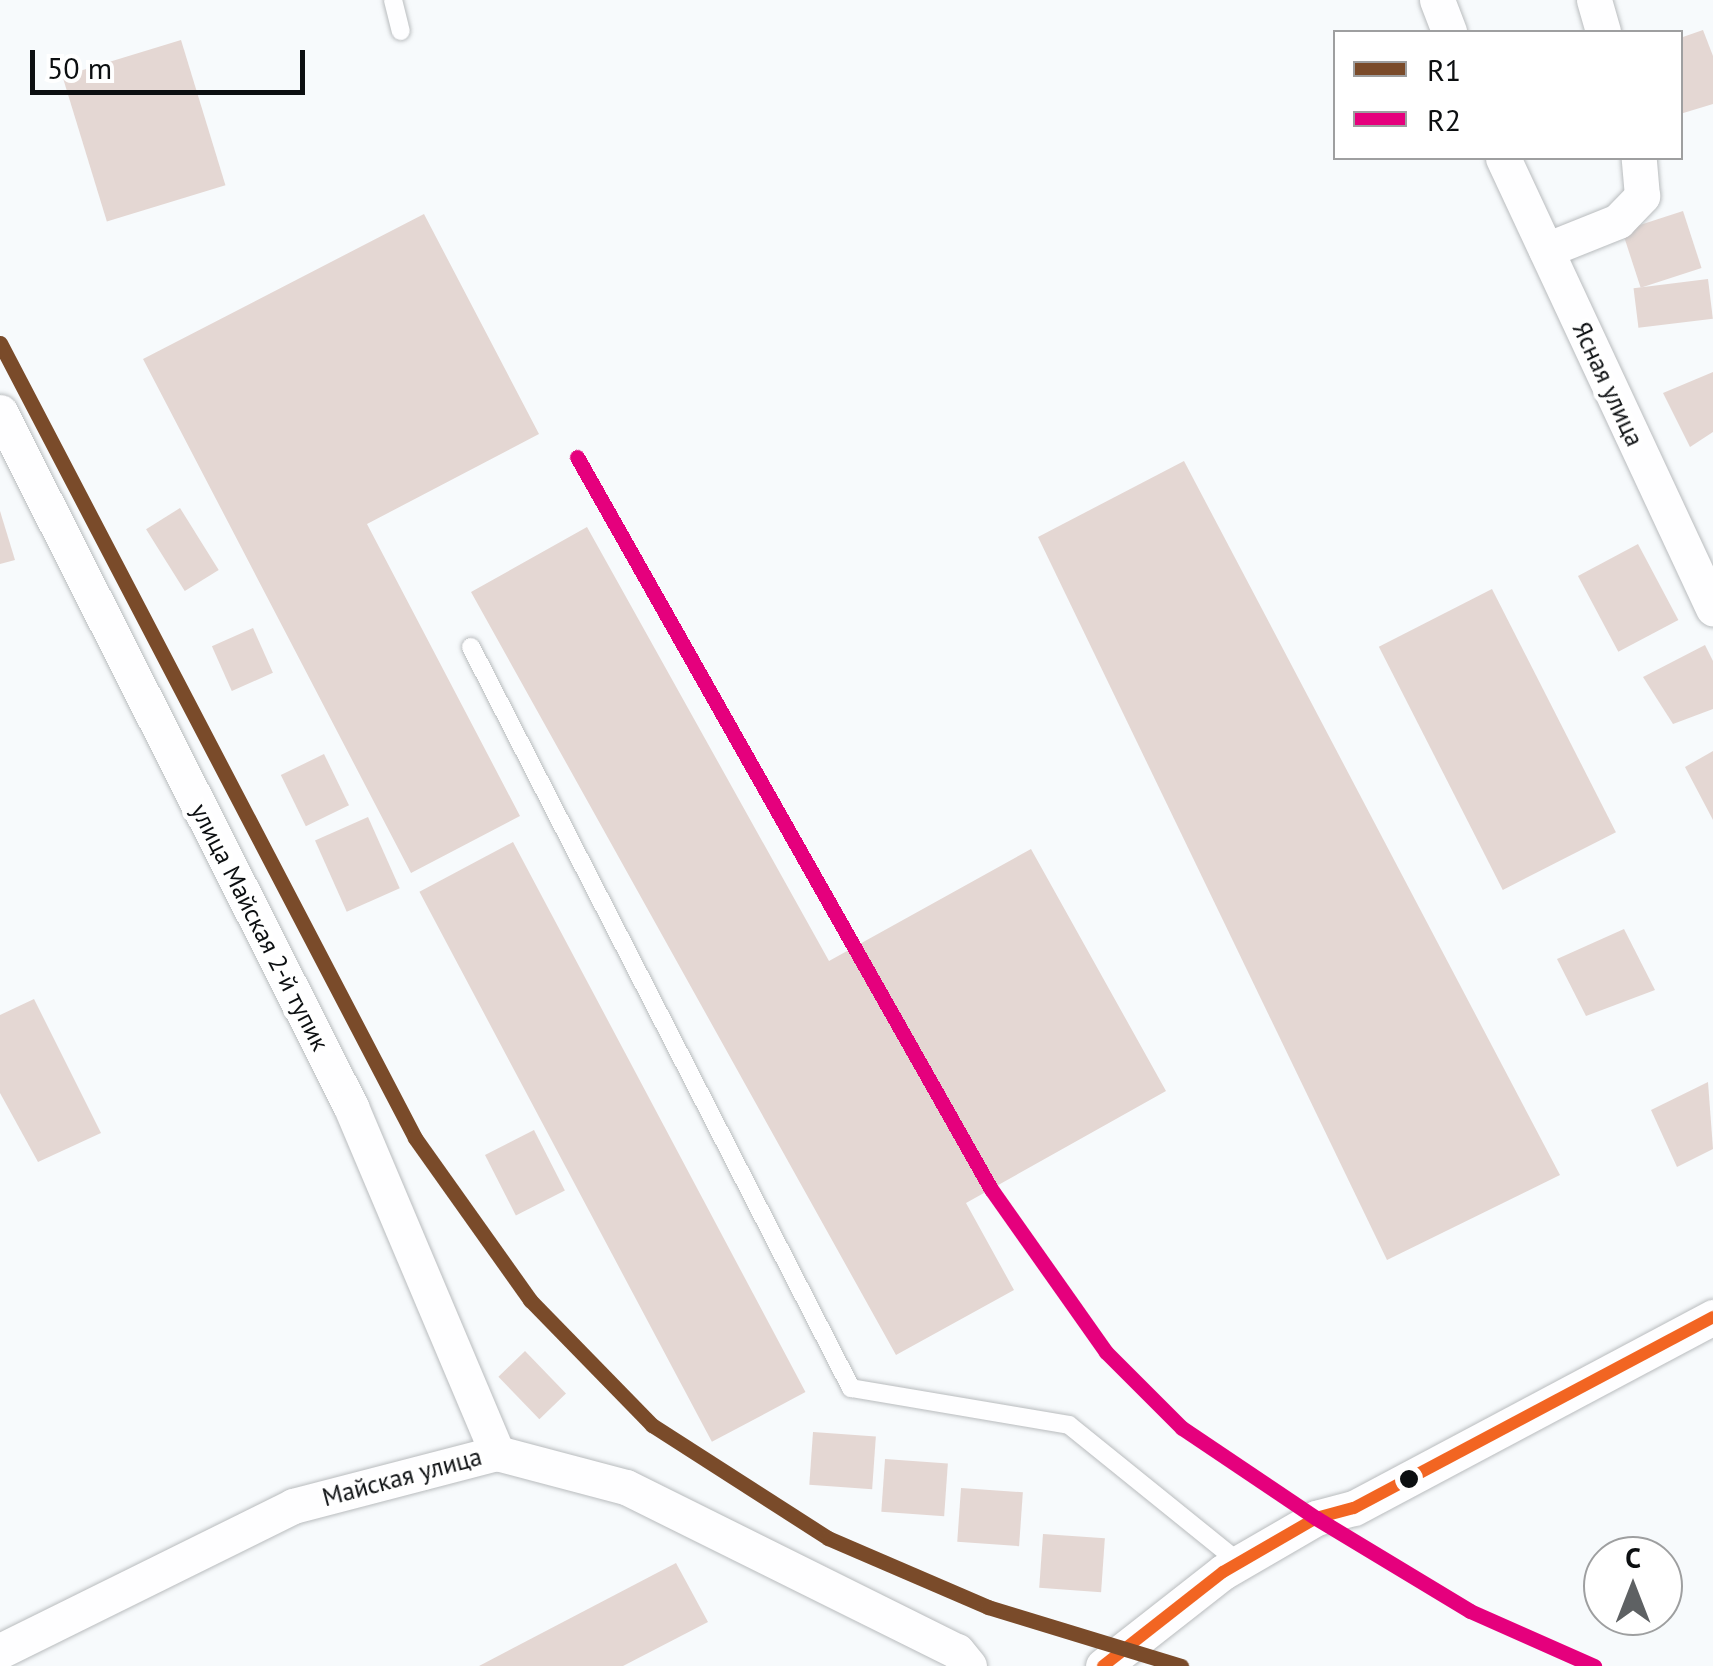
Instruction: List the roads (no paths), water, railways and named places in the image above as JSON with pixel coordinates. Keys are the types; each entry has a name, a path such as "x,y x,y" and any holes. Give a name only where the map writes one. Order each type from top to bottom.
{"street":[{"path":"1437,0 1448,30"},
{"path":"1594,0 1602,30"},
{"name":"Ясная улица","path":"1504,160 1713,610"},
{"path":"1546,250 1618,221 1642,196 1639,160"},
{"name":"улица Майская 2-й тупик","path":"0,412 351,1107 497,1453"},
{"path":"1104,1666 1239,1562 1713,1317"},
{"name":"Майская улица","path":"0,1651 292,1506 497,1453 626,1487 957,1651 969,1666"}],"lane":[{"path":"392,0 401,32"},
{"path":"470,647 850,1388 1069,1425 1239,1562"}]}
